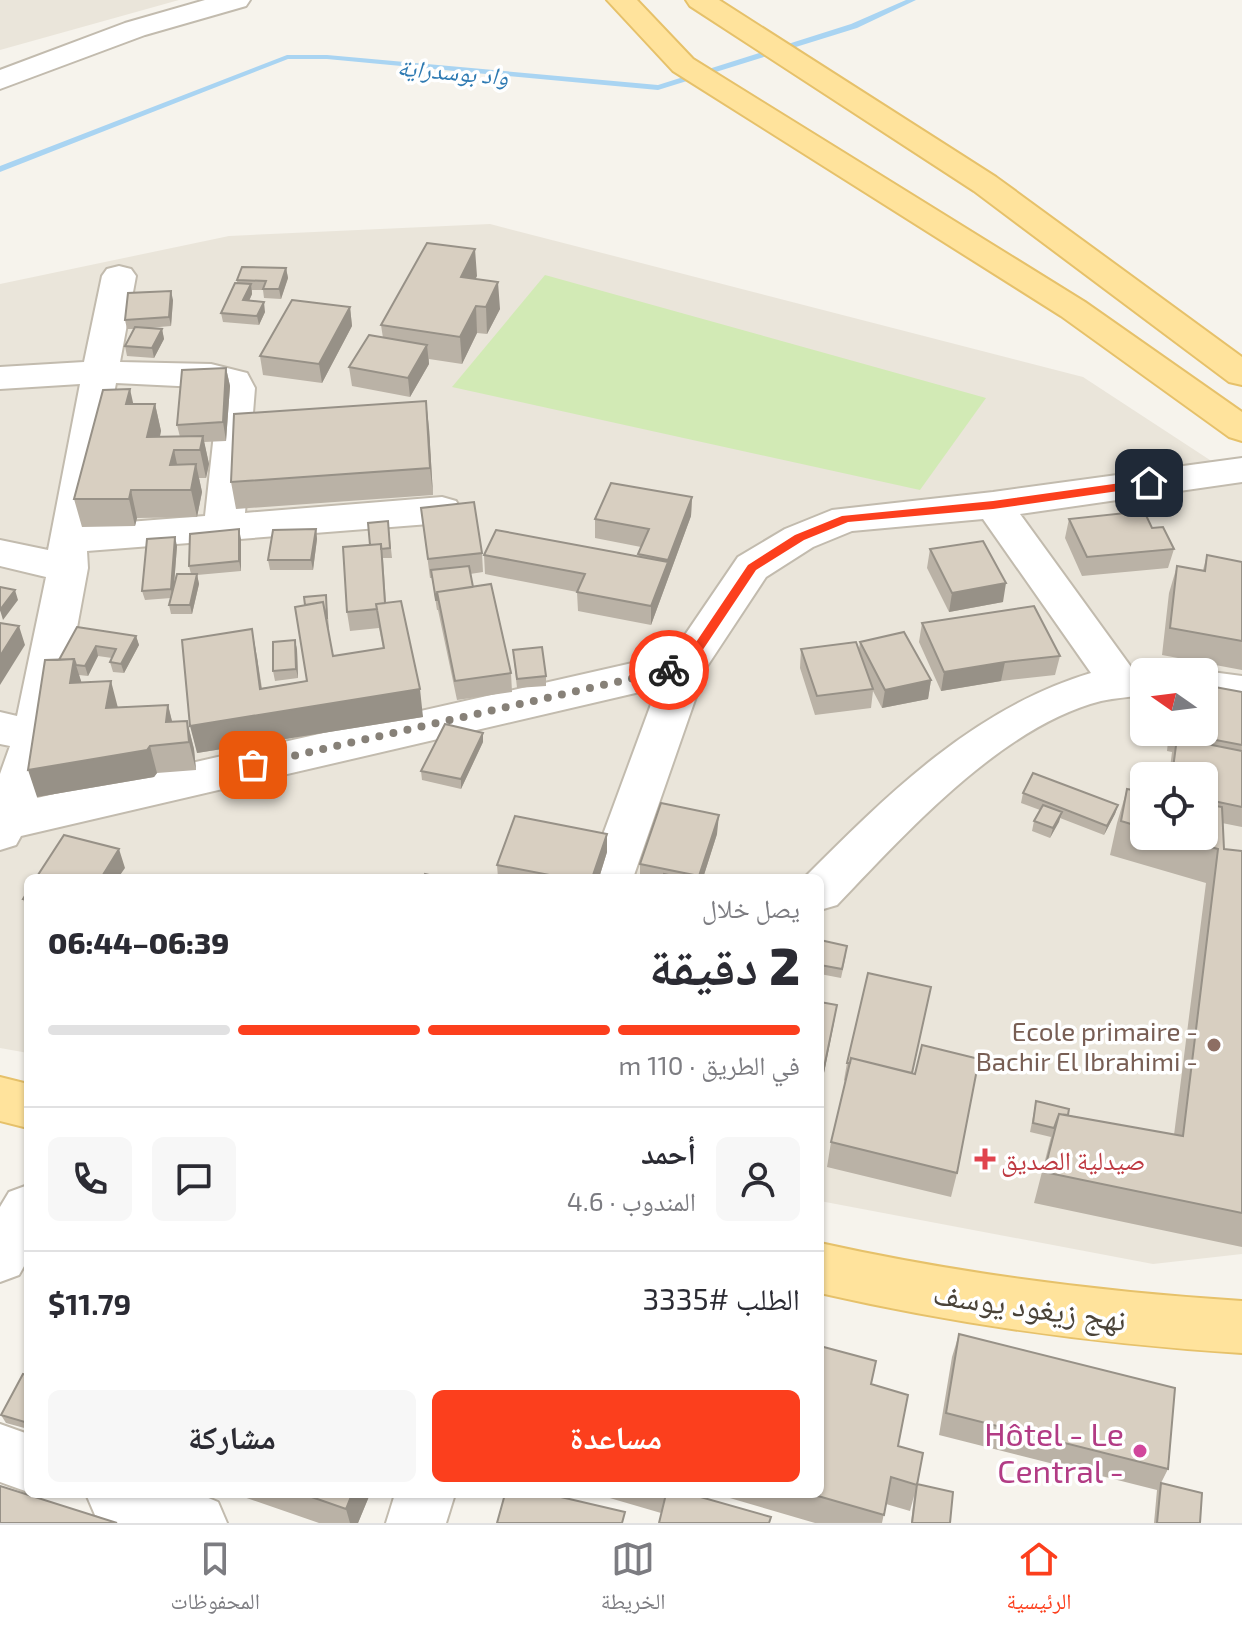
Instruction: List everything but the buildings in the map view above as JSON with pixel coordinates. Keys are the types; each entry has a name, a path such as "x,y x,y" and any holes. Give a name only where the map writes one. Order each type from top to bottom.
{"main road":[{"path":"621,0 683,65 1073,309 1242,429"},
{"path":"700,0 985,184 1227,354 1242,374"},
{"path":"0,1099 24,1105"},
{"name":"نهج زيغود يوسف","path":"824,1269 923,1291 1120,1319 1242,1327"}],"street":[{"path":"0,80 135,29 236,0"},
{"path":"119,276 68,554 18,732 3,827 686,666"},
{"path":"0,378 101,372 211,375 234,381 237,388 224,526"},
{"path":"611,874 686,666 752,567 799,538 846,519 993,505 1242,470"},
{"path":"993,505 1130,679"},
{"path":"0,553 68,554 224,526 442,510"},
{"path":"824,888 882,829 960,759 1015,722 1072,695 1130,680"},
{"path":"1218,688 1242,691"},
{"path":"0,1257 24,1216"},
{"path":"0,1453 24,1462"},
{"path":"127,1498 197,1523"},
{"path":"416,1523 424,1498"}],"shaded area":[{"path":"0,0 179,0 0,50"},
{"path":"490,224 1083,377 1242,481 1242,1254 1153,1264 824,1202 824,874 24,874 24,1052 0,1048 0,284 229,236"}],"green space":[{"path":"545,275 986,398 920,490 452,387"}],"waterway":[{"name":"واد بوسدراية","path":"0,169 287,57 327,57 658,88 854,26 912,0"}],"way so far":[{"path":"253,765 669,670"}],"place":[{"name":"Ecole primaire - Bachir El Ibrahimi -","path":"1214,1045"},
{"name":"صيدلية الصديق","path":"985,1159"},
{"name":"Hôtel - Le Central -","path":"1140,1451"}],"route":[{"path":"669,670 686,666 725,603 752,567 799,538 846,519 934,508 993,505 1149,483"}]}
